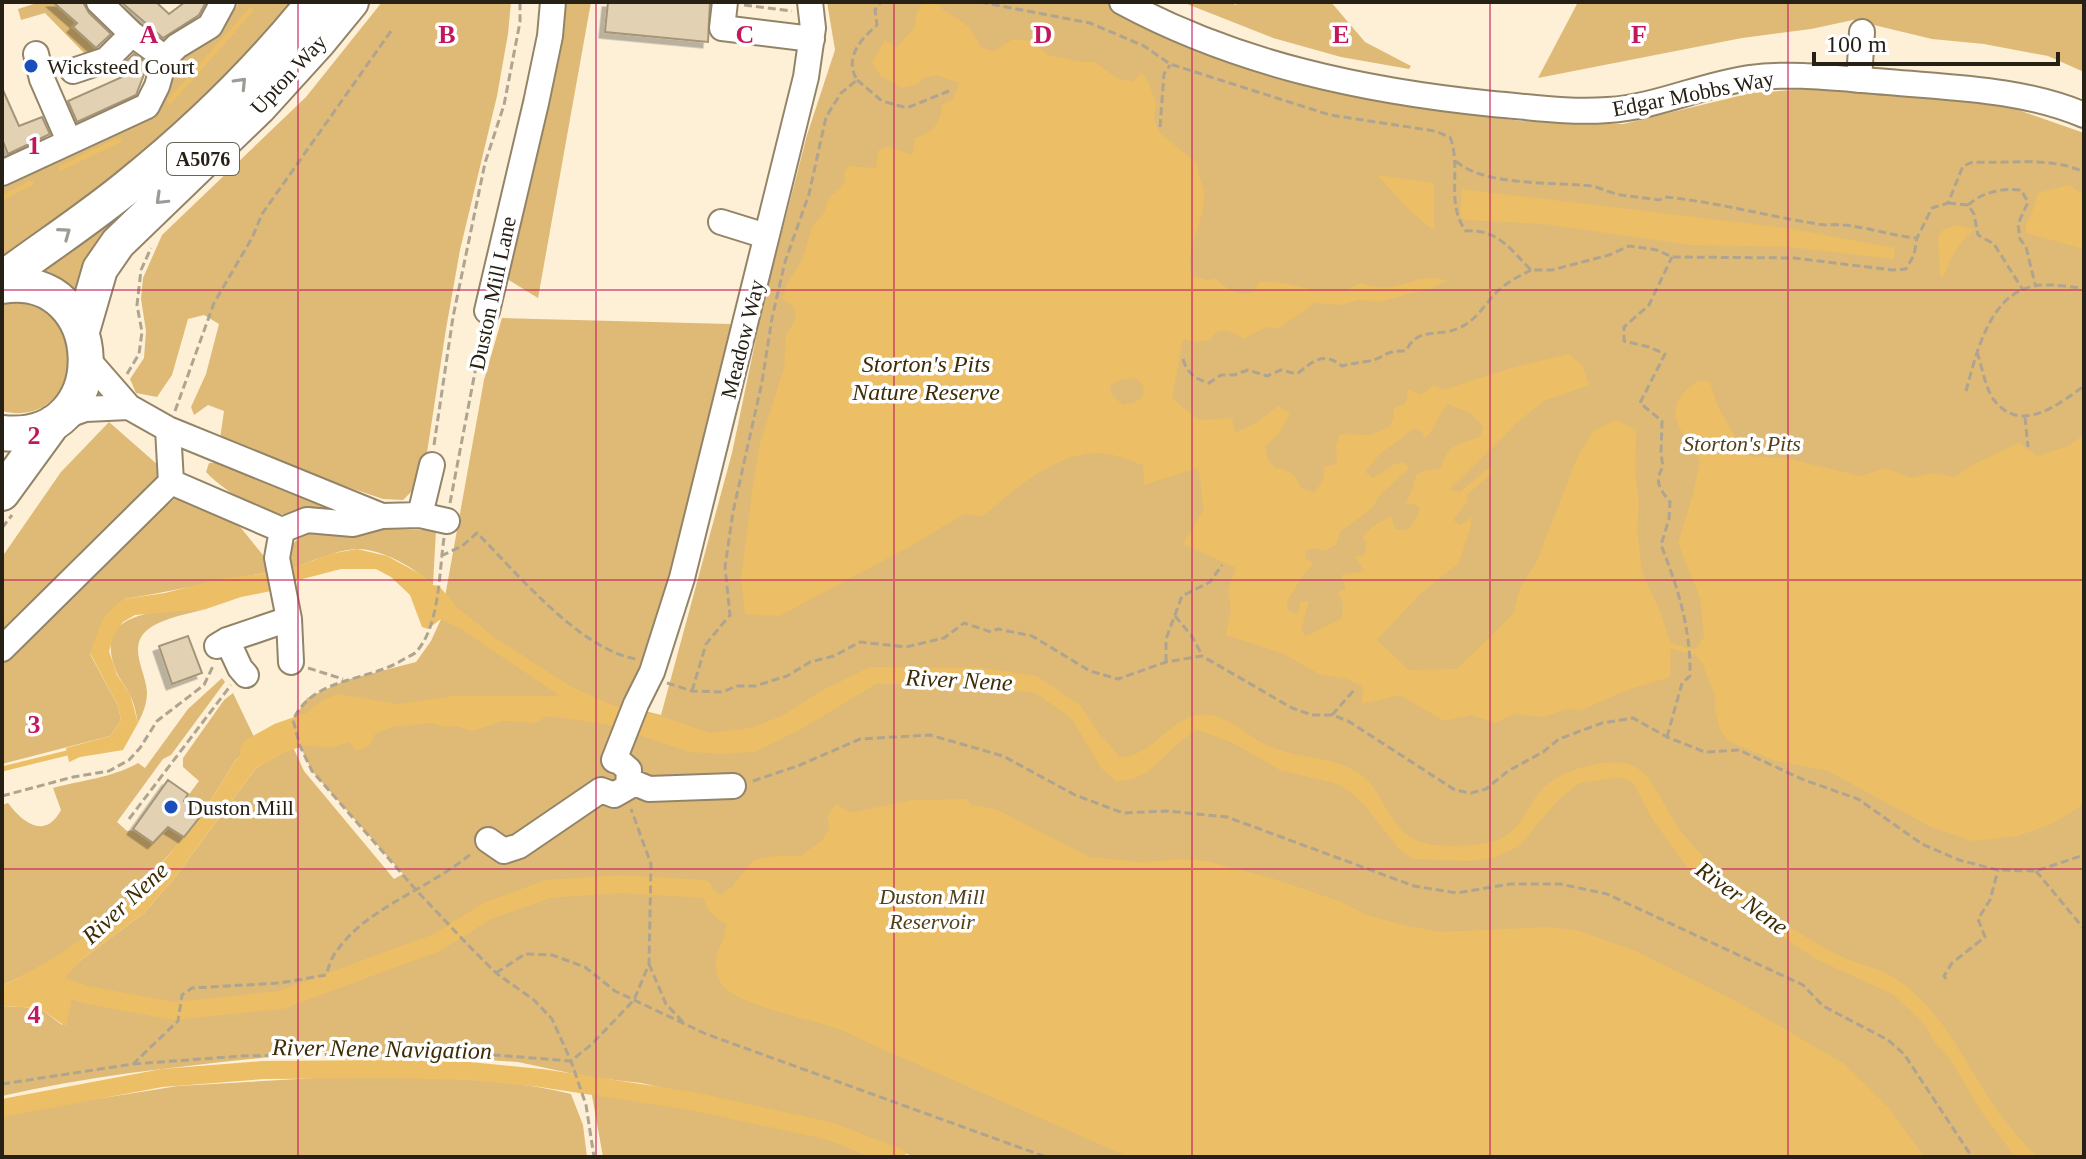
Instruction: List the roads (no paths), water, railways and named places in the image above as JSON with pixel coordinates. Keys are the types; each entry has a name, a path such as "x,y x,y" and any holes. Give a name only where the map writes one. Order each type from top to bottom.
{"highway":[{"name":"Upton Way","path":"2,279 130,185 186,138 314,2"},
{"name":"Upton Way","path":"56,420 74,403 82,387 85,346 100,269 118,243 259,107 351,2"},
{"path":"2,286 24,285 58,299 76,320 85,346"},
{"path":"2,433 29,432 56,420"},
{"path":"7,504 56,420"}],"street":[{"path":"99,2 132,34 165,58"},
{"path":"2,173 147,106 165,58 177,46 210,26 223,2"},
{"name":"Duston Mill Lane","path":"487,311 536,103 550,36 553,2"},
{"name":"Edgar Mobbs Way","path":"1122,2 1192,34 1268,62 1376,89 1455,100 1566,111 1600,110 1649,104 1708,87 1767,76 1859,80 2010,93 2084,115"},
{"path":"733,3 722,28 812,39"},
{"name":"Meadow Way","path":"627,786 631,775 625,765 614,760 652,672 697,521 806,77 813,28 805,7"},
{"path":"1859,80 1862,32"},
{"path":"73,71 106,60 132,34"},
{"path":"36,54 42,79 69,141"},
{"path":"721,222 766,236"},
{"path":"85,346 123,399 168,429 382,516"},
{"path":"56,420 123,399"},
{"path":"2,649 171,482 168,429"},
{"path":"420,515 432,465"},
{"path":"171,482 282,530 307,520 353,524 382,516 420,515 447,521"},
{"path":"282,530 277,558 289,619 291,662"},
{"path":"246,675 222,643 289,619"},
{"path":"488,840 504,851 519,846 601,790 614,795 627,786 649,789 733,786"}],"water":[{"name":"Storton's Pits Nature Reserve","path":"935,2 971,30 980,47 994,51 1013,39 1031,41 1049,55 1095,62 1117,78 1133,82 1141,72 1156,103 1154,120 1159,132 1197,164 1203,187 1203,206 1190,256 1192,276 1207,280 1215,278 1240,293 1251,293 1260,282 1317,291 1346,291 1360,283 1387,287 1426,278 1447,281 1379,302 1315,303 1277,329 1267,327 1243,339 1221,330 1210,340 1195,342 1183,339 1172,398 1198,420 1232,418 1235,433 1256,423 1278,406 1290,413 1280,432 1265,446 1268,460 1276,468 1292,474 1301,488 1314,492 1324,480 1323,467 1337,464 1336,446 1340,434 1371,435 1390,426 1393,409 1406,403 1408,389 1421,395 1434,385 1443,390 1514,367 1569,354 1583,366 1589,385 1544,401 1519,421 1449,490 1460,492 1490,467 1494,471 1467,495 1467,503 1453,520 1461,525 1471,517 1459,563 1421,593 1377,640 1409,670 1457,669 1513,614 1520,588 1536,563 1577,458 1593,431 1616,420 1636,430 1637,530 1642,572 1671,646 1670,677 1622,692 1582,710 1566,709 1543,717 1515,714 1495,723 1471,715 1444,721 1400,695 1362,704 1363,686 1319,674 1282,653 1226,635 1231,611 1228,590 1236,568 1183,544 1204,509 1197,468 1144,485 1143,465 1101,453 1084,454 1052,465 1023,483 983,516 964,514 911,546 779,616 745,614 741,579 760,444 784,368 786,335 796,318 794,307 782,299 788,282 802,260 812,227 824,213 828,199 846,182 844,174 848,166 876,168 878,151 888,146 912,155 915,138 934,127 942,105 953,99 959,83 937,75 902,88 881,76 872,62 885,40 897,47 916,26 916,15 921,5","holes":["1136,378 1144,387 1142,396 1135,402 1123,405 1112,395 1110,386 1120,380","1448,404 1470,413 1483,427 1480,437 1451,449 1440,469 1426,470 1416,475 1405,503 1419,506 1418,515 1408,530 1395,529 1391,516 1362,537 1367,542 1364,555 1355,557 1364,571 1341,575 1346,589 1337,593 1343,600 1342,618 1306,636 1301,631 1309,601 1300,602 1299,612 1293,613 1287,609 1287,601 1314,564 1305,558 1305,550 1316,548 1323,551 1336,545 1340,532 1372,508 1379,496 1409,468 1404,462 1393,465 1373,478 1365,472 1381,453 1415,428 1423,433 1424,438 1428,435"]},
{"path":"1377,175 1434,183 1434,231 1406,207"},
{"path":"2069,185 2084,195 2084,249 2026,233 2026,223 2038,193"},
{"path":"1462,189 1787,228 1895,248 1894,259 1790,247 1691,245 1544,224 1466,220 1460,216"},
{"path":"1957,225 1974,229 1956,250 1944,276 1940,277 1938,237 1943,230"},
{"path":"1699,380 1710,382 1717,405 1746,456 1786,458 1860,476 1885,468 1911,478 1932,473 1955,477 1972,465 2019,443 2037,456 2068,446 2084,435 2084,804 2052,824 2017,836 1972,841 1929,826 1828,771 1773,760 1728,741 1720,729 1715,696 1702,663 1693,652 1704,637 1700,598 1678,543 1700,461 1680,428 1676,409 1686,390"},
{"path":"357,549 387,556 422,575 433,585 439,586 458,608 494,637 570,686 612,705 661,716 710,733 750,728 782,716 821,691 870,667 984,668 1037,676 1081,706 1120,757 1145,749 1188,718 1215,716 1274,748 1349,767 1369,782 1393,820 1408,835 1417,841 1449,846 1483,844 1511,832 1543,788 1561,776 1595,764 1628,764 1644,773 1685,836 1725,880 1821,946 1888,974 1912,991 1939,1020 1999,1113 2037,1157 2016,1157 2013,1154 1926,1026 1892,994 1818,960 1690,871 1651,817 1634,784 1621,777 1580,783 1559,799 1518,847 1493,858 1470,861 1414,859 1398,848 1354,795 1338,784 1280,770 1233,743 1198,730 1151,769 1130,779 1116,781 1101,768 1072,719 1036,693 971,684 876,684 798,731 754,752 691,752 605,724 548,716 535,723 503,721 473,731 431,723 392,727 375,734 370,745 357,751 348,742 334,747 306,746 300,718 321,701 337,694 398,704 453,696 560,696 461,629 441,619 428,629 422,627 410,595 391,577 376,569 341,569 291,582 289,570 329,554"},
{"path":"267,573 271,591 206,609 135,615 123,622 114,635 109,651 117,675 130,694 138,723 123,750 80,757 69,762 66,748 110,736 121,720 118,706 90,653 102,621 113,607 124,599 165,593 219,579"},
{"path":"286,725 293,747 256,768 176,876 144,913 82,959 65,977 75,985 66,1027 40,1008 2,1006 2,986 49,961 118,909 159,867 203,813 235,761 256,741"},
{"name":"Duston Mill Reservoir","path":"967,799 972,805 996,809 1089,857 1142,862 1180,859 1207,861 1274,879 1342,902 1367,915 1403,925 1440,932 1548,927 1580,931 1638,952 1738,1002 1843,1063 1890,1109 1924,1157 1129,1157 841,1030 758,1005 729,991 721,983 716,965 726,924 709,910 703,889 708,886 721,895 733,886 753,860 801,856 822,840 830,828 827,816 837,804 850,813 911,800"}],"waterway":[{"path":"170,101 251,10"},
{"path":"61,168 119,140"},
{"path":"2,198 31,183"},
{"path":"1671,646 1693,652"},
{"name":"River Nene","path":"255,752 280,738 340,717"},
{"path":"2,769 71,752"},
{"path":"53,984 88,995 173,1011 281,1000 438,942 487,911 548,889 620,884 703,889"},
{"name":"River Nene Navigation","path":"2,1108 162,1078 264,1070 470,1071 541,1078 692,1101 829,1131 897,1157"}],"place":[{"name":"Wicksteed Court","path":"31,66"},
{"name":"Duston Mill","path":"171,807"}],"park label":[{"name":"Storton's Pits","path":"1742,443"}]}
